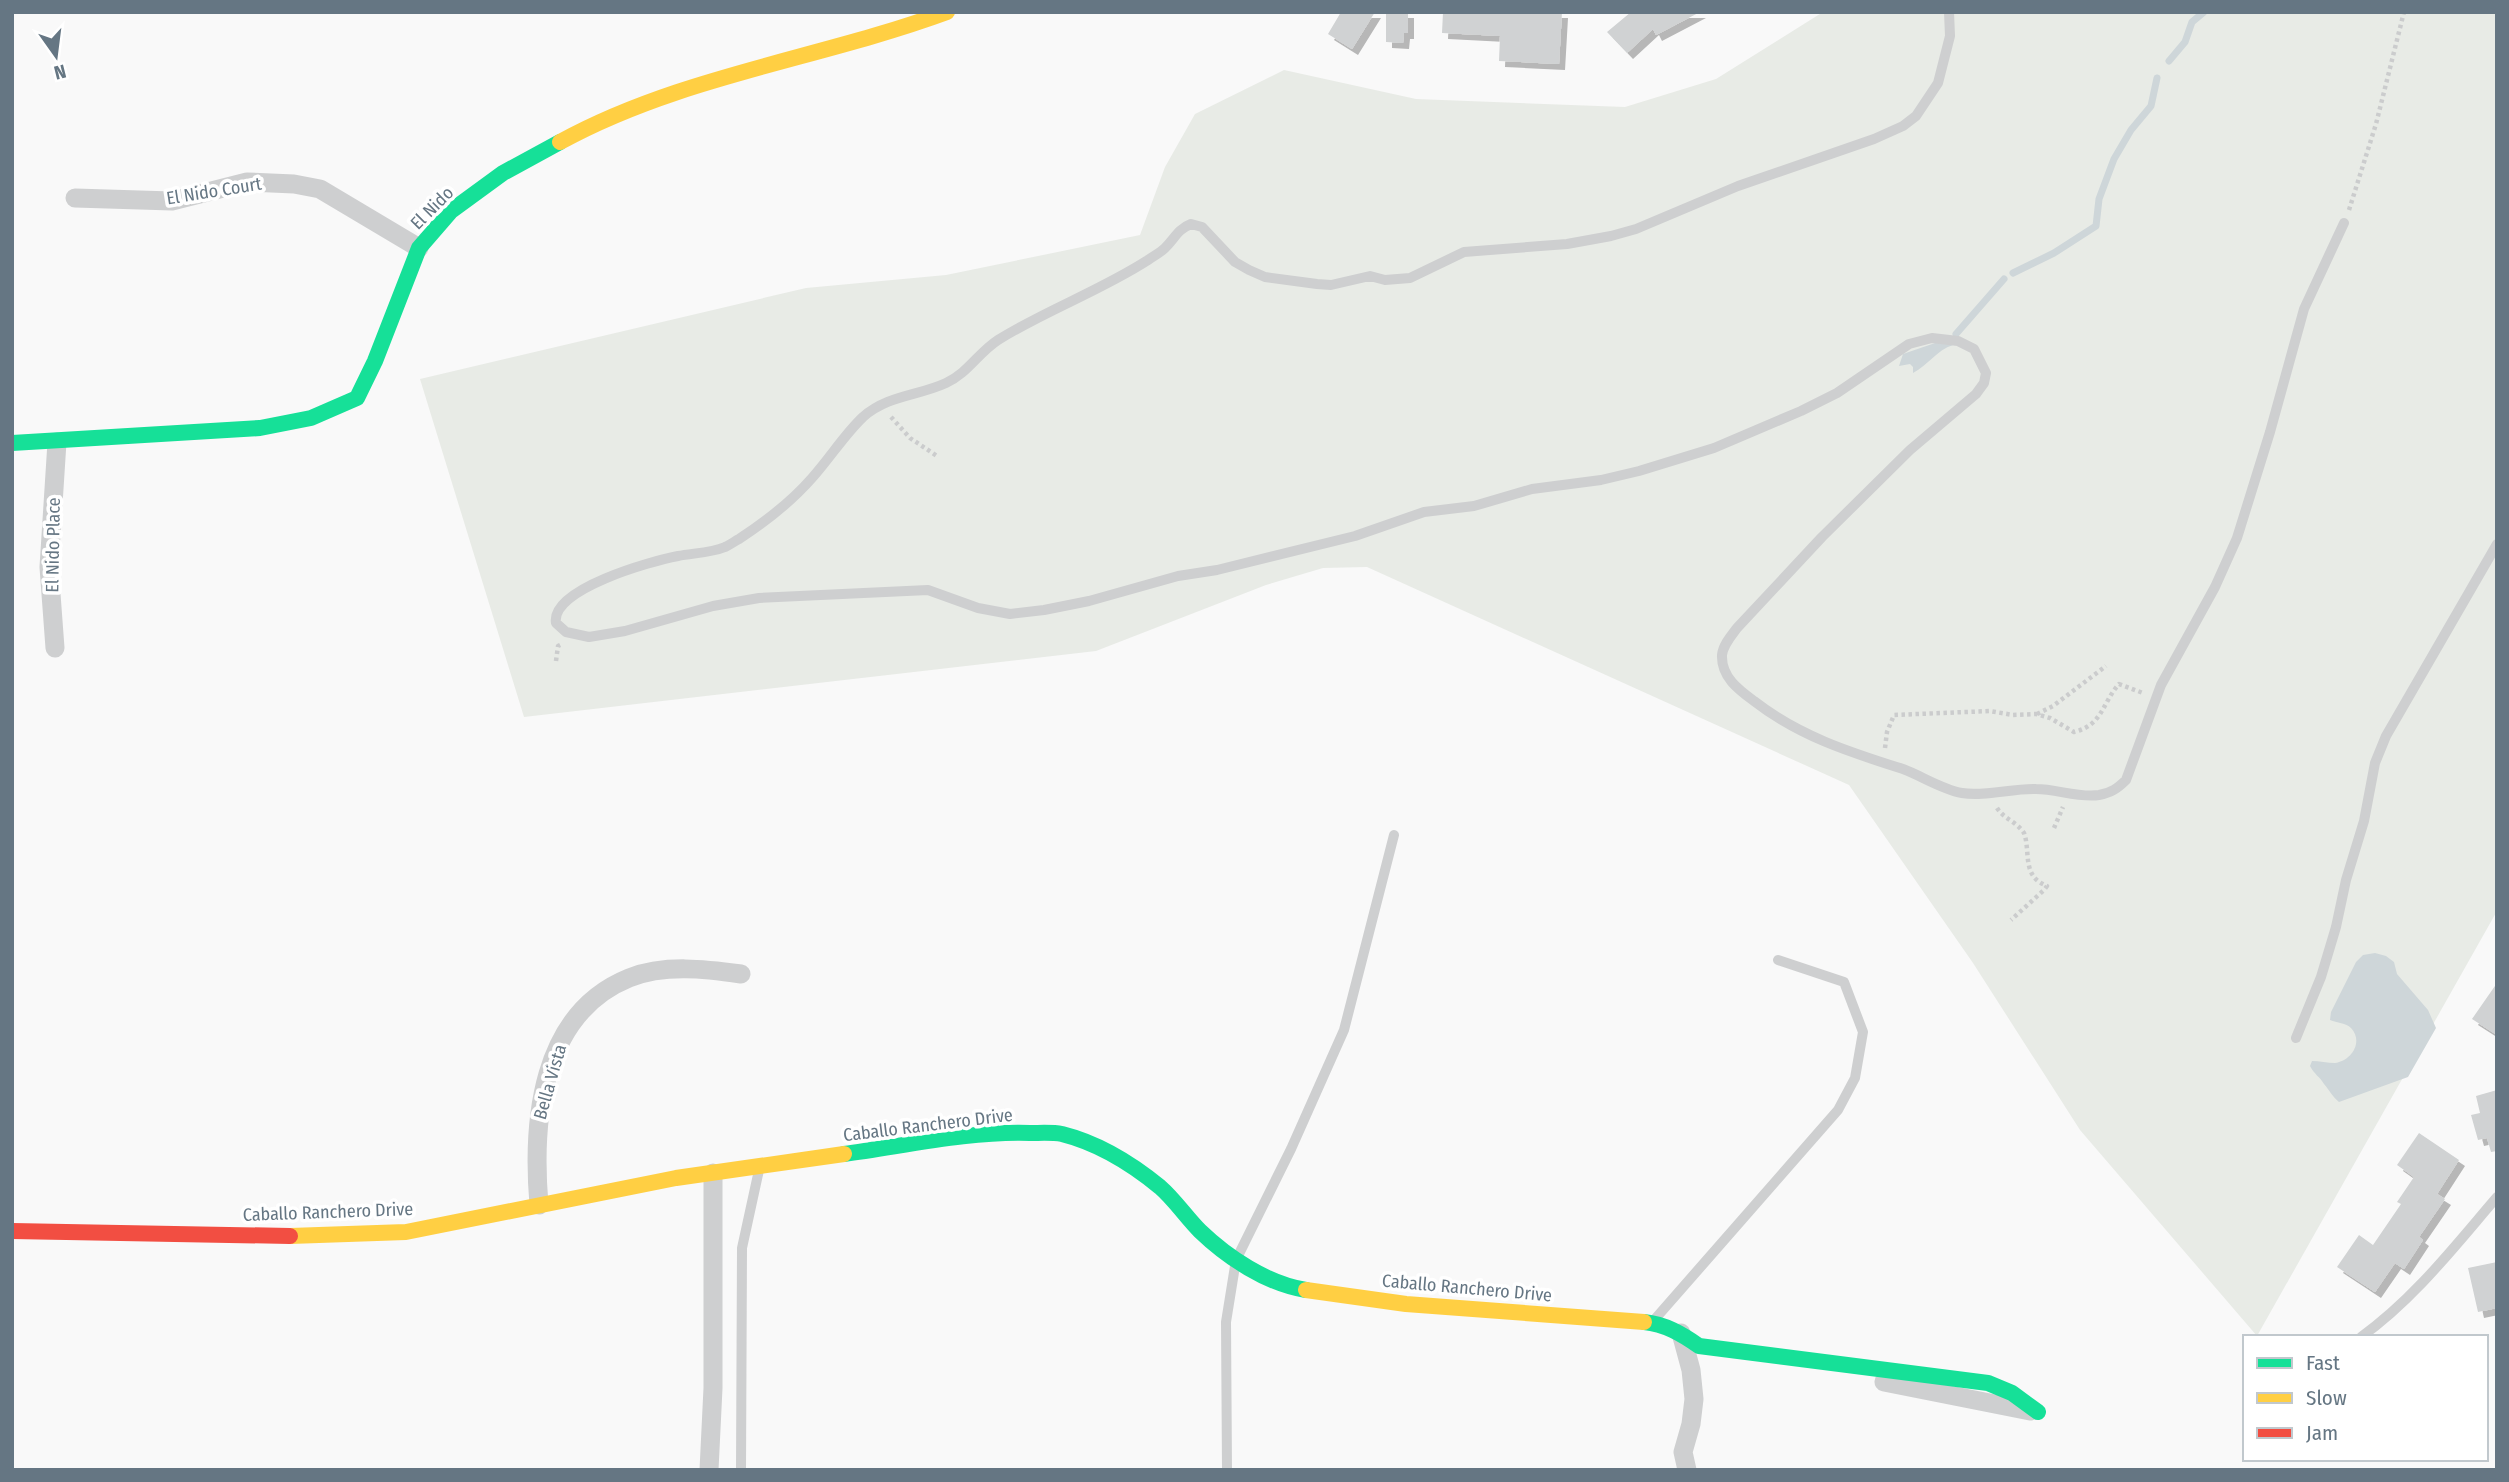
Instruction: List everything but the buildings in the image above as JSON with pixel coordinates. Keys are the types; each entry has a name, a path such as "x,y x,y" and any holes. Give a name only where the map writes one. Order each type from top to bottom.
{"street":[{"name":"El Nido","path":"12,443 260,428 311,418 357,398 375,361 419,248 451,211 503,173 574,134 677,90 909,26 947,12"},
{"name":"El Nido Court","path":"75,198 172,201 247,182 294,184 320,189 419,248"},
{"name":"El Nido Place","path":"55,648 49,567 57,442"},
{"name":"Bella Vista","path":"539,1205 537,1125 551,1066 560,1042 581,1012 607,988 631,977 683,969 741,974"},
{"name":"Caballo Ranchero Drive","path":"12,1231 292,1236 406,1232 713,1173 1004,1132 1061,1134 1111,1153 1137,1170 1162,1189 1201,1231 1236,1260 1282,1284 1337,1296 1406,1304 1653,1322 1681,1333 1699,1346"},
{"path":"709,1470 713,1388 713,1173"},
{"path":"1681,1333 1694,1399 1691,1424 1683,1452 1687,1470"},
{"path":"1699,1346 2038,1412"}],"lane":[{"path":"1949,12 1950,36 1938,83 1916,116 1903,126 1833,155 1738,186 1636,229 1586,242 1464,252 1410,278 1385,280 1370,276 1331,285 1265,277 1235,262 1202,227 1191,224 1181,228 1164,249 1144,262 1079,299 1035,318 995,342 966,372 944,384 895,398 865,415 788,503 741,537 725,547 679,555 632,568 589,587 560,607 556,614 558,626 566,632 589,637 625,631 713,606 759,598 928,590 978,608 1010,614 1089,601 1178,576 1348,538 1423,512 1474,506 1532,489 1601,480 1714,449 1837,393 1909,344 1932,338 1958,341 1974,349 1986,373 1984,383 1976,394 1910,450 1822,537 1737,628 1722,654 1727,676 1773,716 1831,746 1962,793 2038,789 2080,795 2102,794 2118,788 2126,780 2172,661 2214,587 2236,538 2270,432 2304,309 2344,223"},
{"path":"2296,1038 2321,977 2336,927 2346,880 2364,821 2375,763 2386,736 2497,544"},
{"path":"1227,1470 1226,1322 1236,1260 1292,1149 1344,1030 1394,835"},
{"path":"1653,1322 1838,1110 1855,1078 1863,1032 1844,982 1778,960"},
{"path":"741,1470 742,1248 760,1166"},
{"path":"2364,1335 2383,1321 2424,1282 2497,1197"}],"path":[{"path":"2344,223 2376,124 2404,12"},
{"path":"883,405 910,438 937,456"},
{"path":"2036,714 2053,706 2106,666"},
{"path":"1883,763 1886,732 1894,715 1990,711 2013,715 2036,714 2050,718 2074,732 2095,721 2119,684 2156,698"},
{"path":"1991,791 2002,816 2015,823 2024,833 2031,872 2042,885 2047,886 2011,920"},
{"path":"2054,828 2068,792"}],"shaded area":[{"path":"1823,12 2497,12 2497,911 2258,1335 2080,1130 1973,963 1849,785 1367,567 1323,568 1266,585 1096,651 524,717 420,379 806,288 946,275 1140,235 1165,167 1195,114 1284,70 1416,99 1625,107 1716,79"},
{"path":"1938,342 1953,345 1942,350 1913,373 1910,364 1899,366 1903,354"},
{"path":"2375,953 2394,962 2397,974 2428,1010 2436,1028 2408,1077 2339,1102 2310,1066 2312,1061 2341,1061 2354,1050 2355,1033 2349,1026 2330,1020 2331,1012 2356,962 2363,955"}],"waterway":[{"path":"2169,61 2185,42 2192,22 2204,12"},
{"path":"2013,273 2054,253 2096,226 2099,199 2114,159 2131,130 2151,106 2157,78"},
{"path":"1956,334 2004,279"}],"traffic: fast":[{"path":"12,443 260,428 311,418 357,398 375,361 419,248 451,211 503,173 560,142"},
{"path":"844,1154 984,1134 1062,1134 1114,1155 1149,1178 1200,1231 1235,1260 1262,1276 1306,1290"},
{"path":"1644,1322 1673,1330 1699,1346 1988,1383 2012,1393 2038,1412"}],"traffic: slow":[{"path":"560,142 653,100 947,12"},
{"path":"290,1236 406,1232 676,1178 844,1154"},
{"path":"1306,1290 1406,1304 1644,1322"}],"traffic: jam":[{"path":"12,1231 290,1236"}]}
